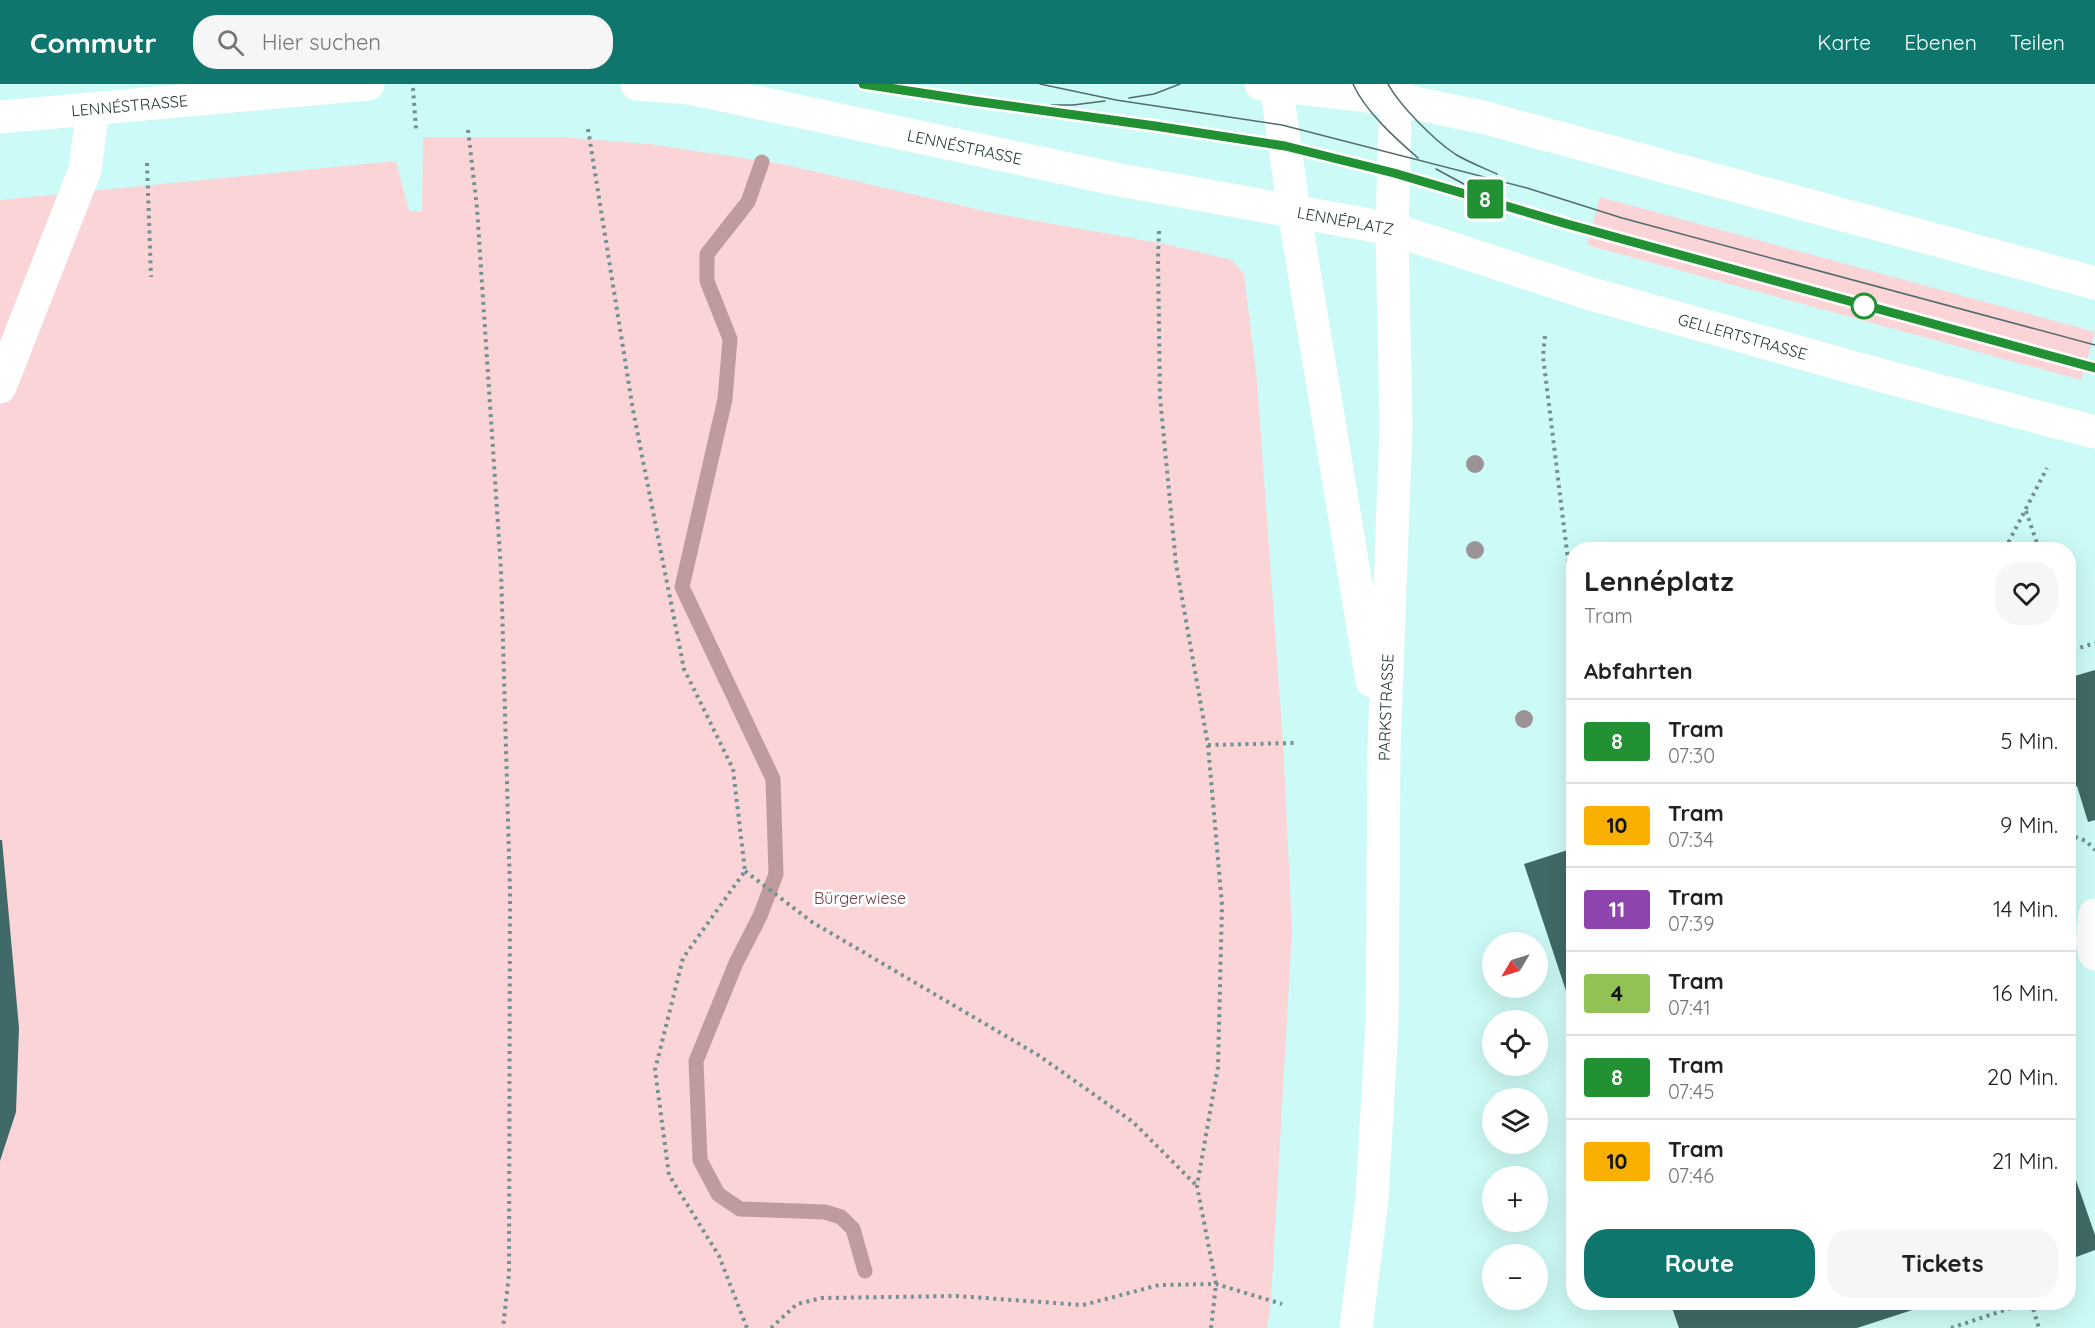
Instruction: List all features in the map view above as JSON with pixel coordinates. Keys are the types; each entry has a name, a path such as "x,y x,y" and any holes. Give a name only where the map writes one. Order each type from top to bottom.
{"main road":[{"name":"LENNÉSTRASSE","path":"0,117 368,84"},
{"name":"LENNÉSTRASSE","path":"637,84 690,88 1120,180 1294,211"},
{"name":"LENNÉPLATZ","path":"1273,85 1384,91 1395,138 1392,229 1294,211 1273,85"},
{"path":"1384,91 2095,283"},
{"path":"0,387 85,170 93,109"},
{"name":"PARKSTRASSE","path":"1294,211 1383,748"},
{"name":"PARKSTRASSE","path":"1383,748 1396,427 1392,229"},
{"name":"GELLERTSTRASSE","path":"1392,229 1588,293 1878,375 2095,432"},
{"path":"1356,1328 1372,1199 1382,1024 1383,748"},
{"path":"2095,915 2092,940 2095,954"}],"path":[{"path":"413,84 416,129"},
{"path":"588,129 633,410 684,669 733,769 745,872 683,958 656,1070 669,1175 719,1256 747,1328"},
{"path":"468,130 478,220 501,570 510,891 508,1274 503,1328"},
{"path":"147,164 151,277"},
{"path":"1159,231 1160,398 1174,552 1208,745 1222,905 1218,1067 1197,1186 1216,1284 1211,1328"},
{"path":"1545,336 1543,356 1566,544"},
{"path":"2009,542 2047,468"},
{"path":"2025,510 2036,542"},
{"path":"2076,649 2095,644"},
{"path":"1208,745 1294,743"},
{"path":"2076,838 2095,850"},
{"path":"745,872 812,922 1038,1055 1133,1122 1197,1186"},
{"path":"771,1328 797,1304 822,1298 956,1296 1083,1305 1159,1284 1216,1284 1282,1304"},
{"path":"1951,1328 2006,1310"},
{"path":"2033,1310 2039,1328"}],"green space":[{"name":"Bürgerwiese","path":"423,137 560,137 649,144 782,164 993,213 1165,244 1232,260 1244,274 1257,381 1283,743 1292,931 1271,1300 1267,1328 0,1328 0,200 396,161 409,211 422,212"},
{"path":"1600,197 2095,332 2081,380 1587,245"}],"building":[{"path":"2095,670 2095,820 2088,822 2076,786 2076,676"},
{"path":"0,840 2,840 19,1028 16,1112 0,1161"},
{"path":"1566,851 1566,991 1524,864"},
{"path":"2076,1180 2095,1235 2095,1250 2076,1257"},
{"path":"1673,1310 1912,1310 1857,1328 1679,1328"}],"waterway":[{"path":"762,162 748,202 707,254 707,281 730,339 725,399 682,587 773,779 776,874 760,916 736,963 696,1061 700,1160 718,1194 740,1209 825,1212 841,1217 853,1229 865,1271"}],"tram line":[{"path":"863,84 1285,146 1394,173 1567,224 2095,368"},
{"name":"8","path":"863,84 1285,146 1394,173 1567,224 2095,368"},
{"path":"1040,84 1116,100 1282,125 1527,188 1622,218 2095,345"},
{"path":"1129,98 1154,94 1180,84"},
{"path":"1353,84 1373,114 1418,158"},
{"path":"1388,84 1409,112 1447,148 1465,160 1497,174"},
{"path":"1051,105 1105,101"},
{"path":"1436,169 1475,190"}]}
